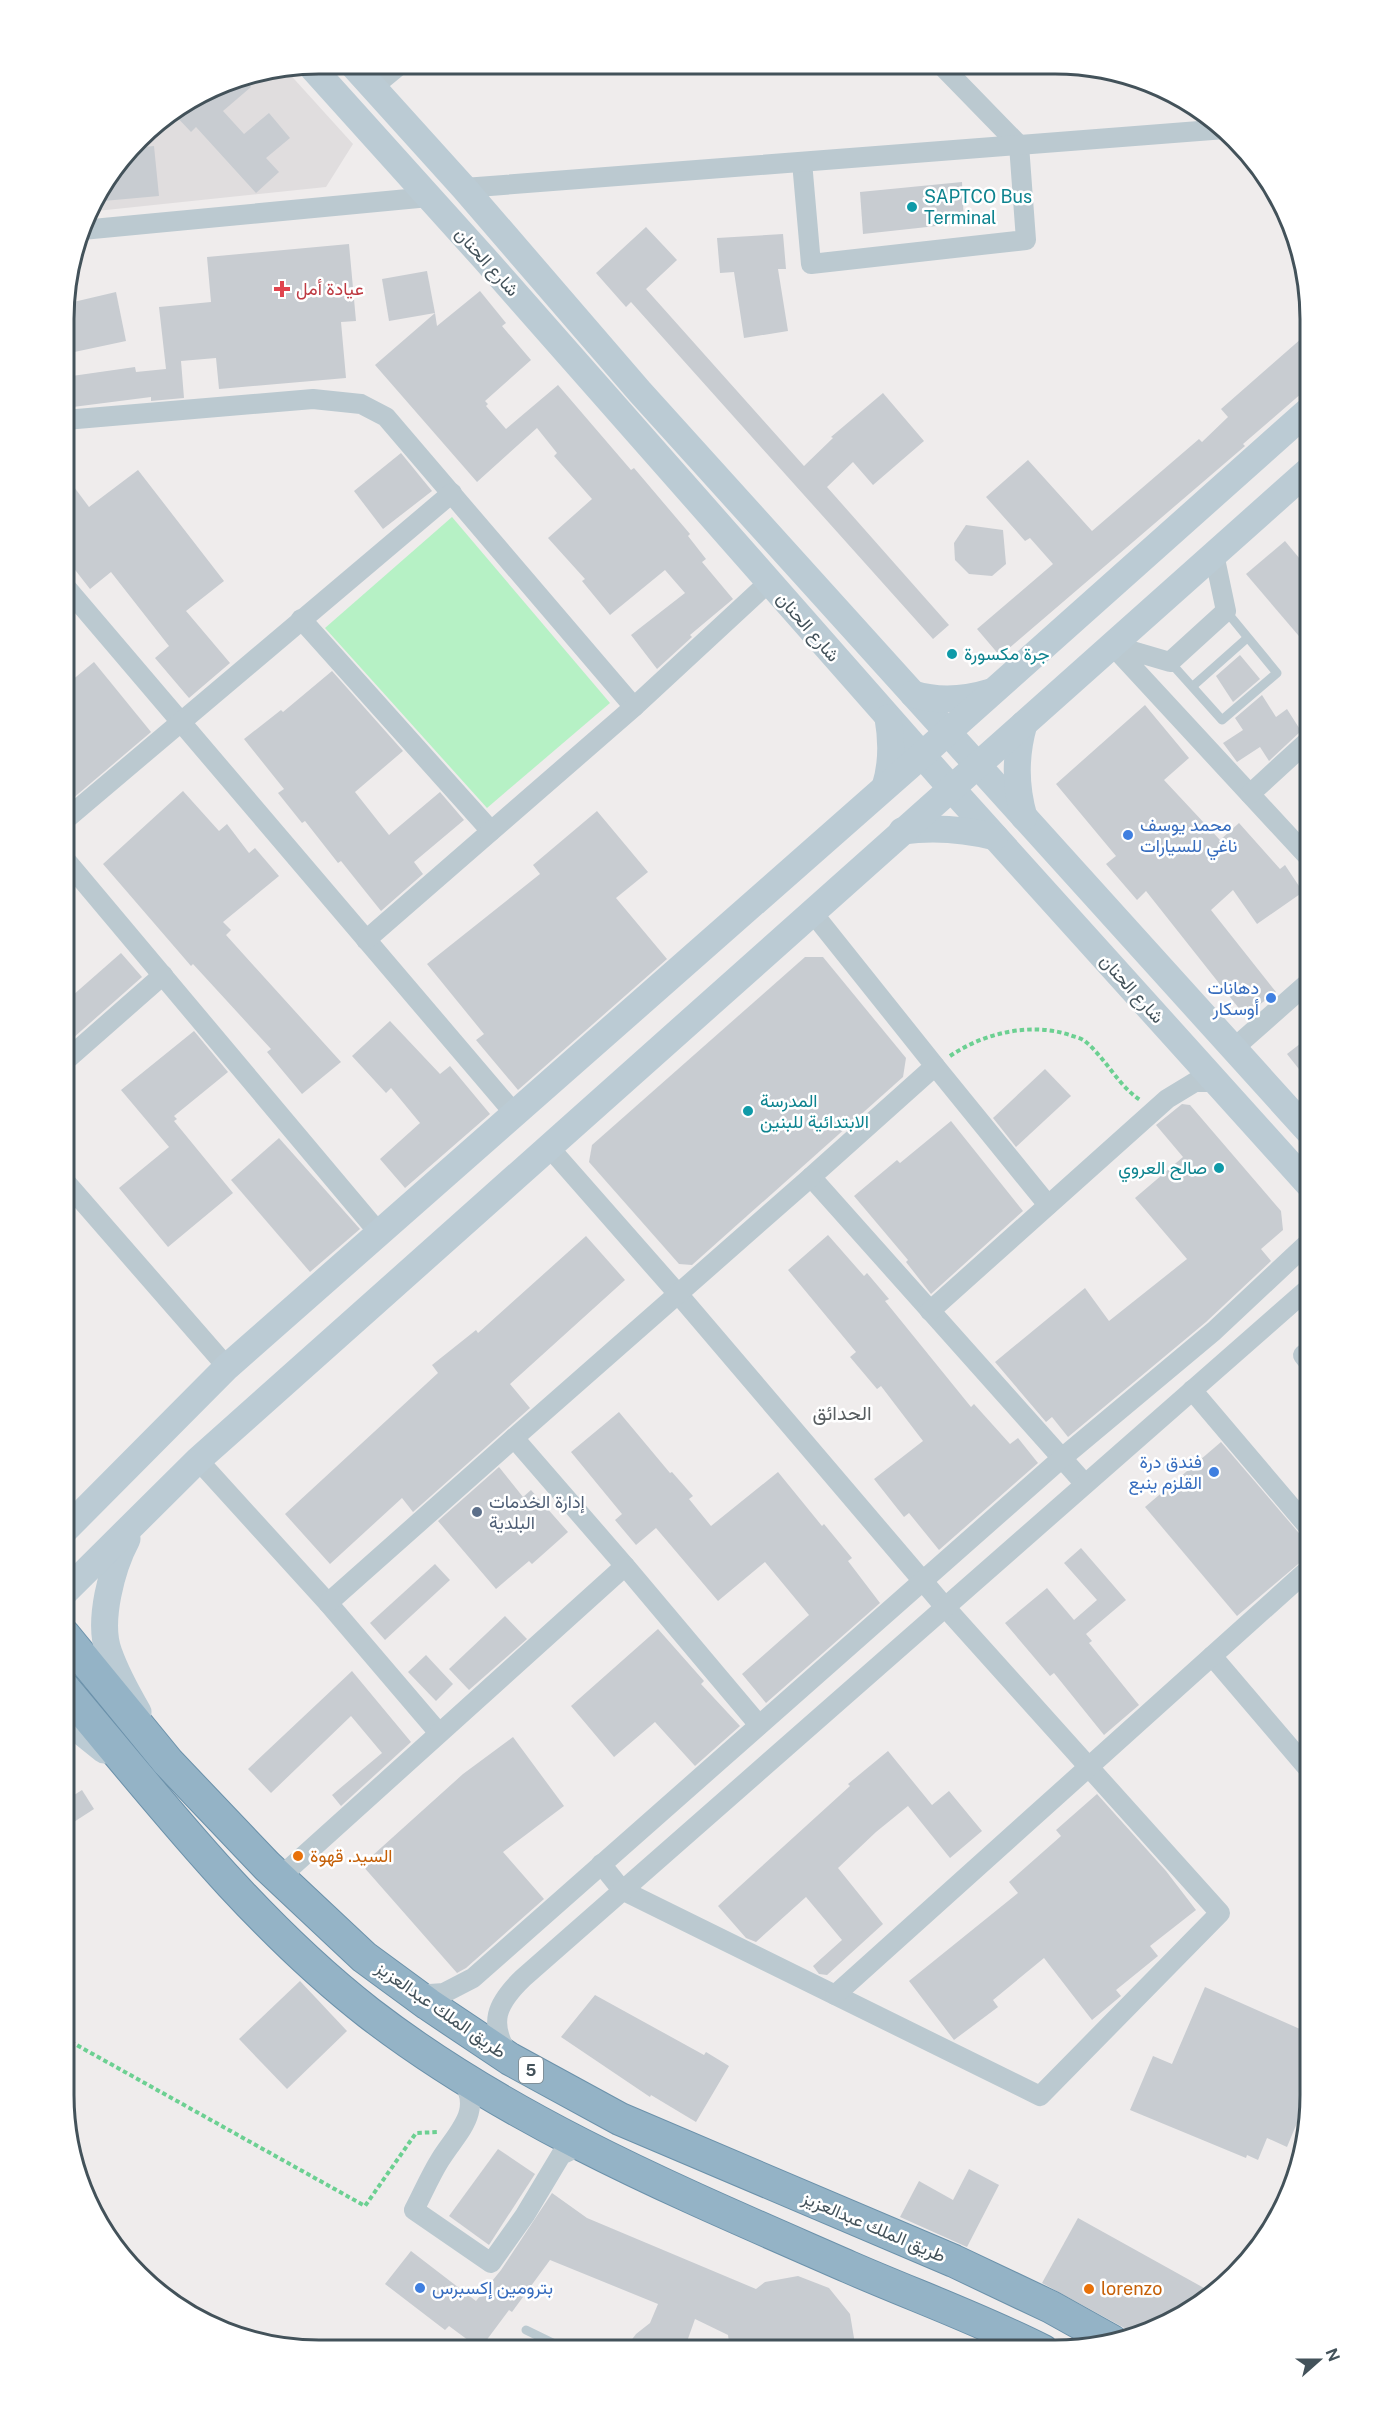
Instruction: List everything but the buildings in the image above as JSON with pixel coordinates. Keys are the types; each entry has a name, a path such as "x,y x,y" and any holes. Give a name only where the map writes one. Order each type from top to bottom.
{"highway":[{"name":"طريق الملك عبدالعزيز","path":"74,1647 168,1762 279,1878 364,1958 510,2059 620,2119 954,2261 1051,2307 1103,2336"},
{"name":"5","path":"74,1700 209,1861 284,1940 369,2012 461,2077 580,2146 1018,2340"}],"main road":[{"name":"شارع الحنان","path":"318,74 888,718 1300,1175"},
{"name":"شارع الحنان","path":"361,74 464,188 640,392 1300,1122"},
{"path":"74,1520 227,1367 1300,418"},
{"path":"74,1583 198,1460 1300,478"},
{"path":"913,694 930,699 972,698 992,692"},
{"path":"885,787 890,764 891,734 888,718"},
{"path":"1024,724 1018,744 1017,793 1024,817"},
{"path":"902,831 923,828 972,831 995,837"},
{"path":"74,1515 89,1504"},
{"path":"137,1521 115,1561 109,1586 106,1616 108,1650 129,1696 168,1762"},
{"path":"74,1726 143,1783"}],"street":[{"path":"373,87 388,74"},
{"path":"802,162 812,264 1026,240 1018,145 950,74"},
{"path":"464,188 1211,130"},
{"path":"91,229 429,197"},
{"path":"74,419 314,399 361,404 387,417 633,707"},
{"path":"74,811 452,493"},
{"path":"1112,645 1170,662 1226,611 1214,554"},
{"path":"366,940 633,707 769,582"},
{"path":"74,597 514,1113"},
{"path":"301,619 491,831"},
{"path":"1112,645 1300,848"},
{"path":"1250,794 1300,748"},
{"path":"74,870 379,1233"},
{"path":"812,912 1048,1205"},
{"path":"74,1053 163,975"},
{"path":"1233,1049 1300,990"},
{"path":"328,1603 680,1295 935,1066"},
{"path":"930,1311 1176,1092 1195,1082 1216,1082"},
{"path":"548,1146 680,1295 923,1582 1220,1913 1040,2096 622,1890 601,1864"},
{"path":"811,1177 1085,1484"},
{"path":"74,1191 227,1367"},
{"path":"414,1994 430,1996 456,1988 473,1978 1062,1458 1214,1331 1300,1250"},
{"path":"510,2059 500,2042 497,2025 498,2009 507,1994 523,1978 1300,1296"},
{"path":"1214,1331 1222,1364"},
{"path":"1192,1390 1300,1517"},
{"path":"514,1438 759,1725"},
{"path":"198,1460 328,1603 440,1733"},
{"path":"279,1878 625,1566"},
{"path":"835,1995 1300,1577"},
{"path":"1212,1656 1300,1759"},
{"path":"499,1955 523,1978"},
{"path":"461,2077 469,2090 471,2102 461,2130 440,2160 414,2210 491,2263 525,2215 561,2155 580,2146"}],"lane":[{"path":"1170,662 1222,720 1277,673 1246,639 1226,611"},
{"path":"1193,686 1246,639"},
{"path":"526,2330 546,2340"}],"path":[{"path":"935,1066 964,1046 993,1035 1023,1030 1052,1029 1084,1040 1136,1098 1147,1106 1160,1105"},
{"path":"74,2044 365,2206 416,2133 461,2130"}],"shaded area":[{"path":"291,76 353,144 326,187 99,211 124,169 145,145 169,124 196,106 225,92 255,82"}],"green space":[{"path":"452,517 610,703 487,808 325,628"}],"place":[{"name":"SAPTCO Bus Terminal","path":"912,207"},
{"name":"عيادة أمل","path":"282,289"},
{"name":"جرة مكسورة","path":"952,654"},
{"name":"محمد يوسف ناغي للسيارات","path":"1128,835"},
{"name":"دهانات أوسكار","path":"1271,998"},
{"name":"المدرسة الابتدائية للبنين","path":"748,1111"},
{"name":"صالح العروي","path":"1219,1168"},
{"name":"فندق درة القلزم ينبع","path":"1214,1472"},
{"name":"إدارة الخدمات البلدية","path":"477,1512"},
{"name":"السيد. قهوة","path":"298,1856"},
{"name":"بترومين إكسبرس","path":"420,2288"},
{"name":"lorenzo","path":"1089,2289"}],"district":[{"name":"الحدائق","path":"842,1413"}]}
